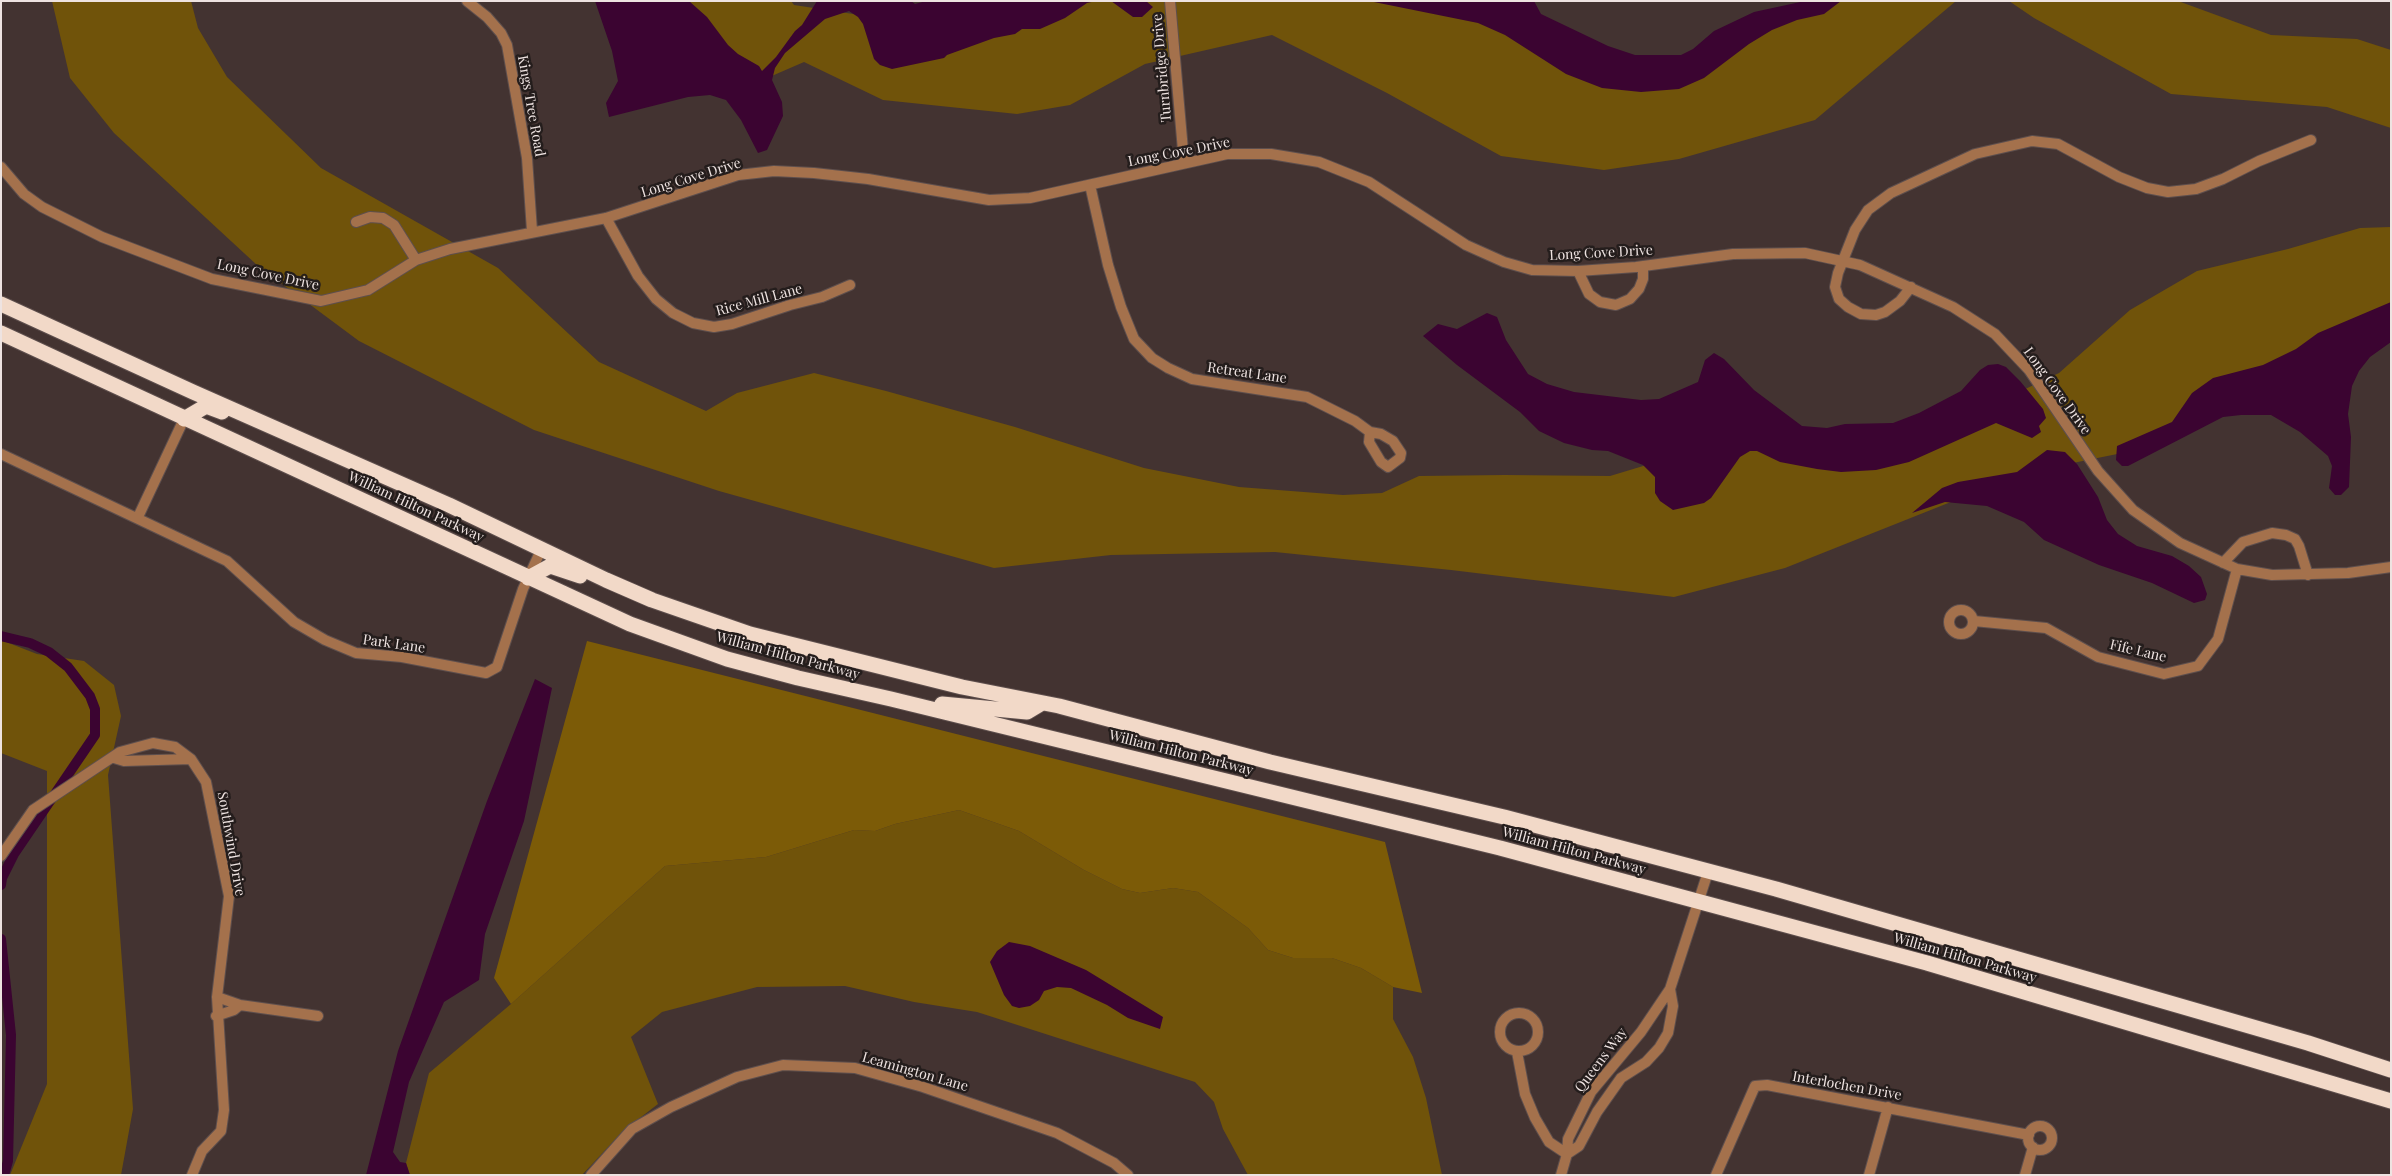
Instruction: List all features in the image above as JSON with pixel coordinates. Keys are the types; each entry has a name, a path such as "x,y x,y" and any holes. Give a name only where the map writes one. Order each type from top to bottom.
{"highway":[{"name":"William Hilton Parkway","path":"1,304 542,548 606,580 652,600 750,634 962,687 1042,703 1270,762 1504,817 1873,917 2308,1043 2391,1070"},
{"name":"William Hilton Parkway","path":"1,334 310,475 528,578 678,643 798,678 1500,848 1927,963 2391,1101"},
{"path":"184,419 206,406 278,430"},
{"path":"528,578 550,566 652,600"},
{"path":"891,699 1027,712 1042,703"}],"street":[{"name":"Kings Tree Road","path":"468,1 486,17 500,33 507,45 527,158 532,231"},
{"name":"Turnbridge Drive","path":"1170,1 1184,162"},
{"path":"1911,287 1900,301 1885,312 1876,315 1861,314 1848,307 1839,299 1835,287 1855,230 1868,210 1891,193 1944,167 2002,146 2032,141 2058,144 2119,178 2147,188 2168,192 2196,189 2311,140"},
{"name":"Long Cove Drive","path":"1,167 24,194 42,208 102,237 212,279 321,301 368,290 416,260 450,249 532,231 606,218 738,176 774,171 868,179 989,200 1030,198 1184,162 1227,154 1271,154 1319,162 1369,182 1466,246 1504,262 1532,270 1578,271 1643,266 1733,254 1805,253 1860,265 1953,307 1995,334 2029,370 2098,470 2133,510 2180,542 2238,569 2272,575 2348,573 2391,567"},
{"name":"Retreat Lane","path":"1090,185 1108,265 1121,307 1134,340 1152,358 1192,379 1307,397 1355,420 1370,432"},
{"path":"356,222 370,217 382,218 394,225 416,260"},
{"name":"Rice Mill Lane","path":"606,218 638,276 656,299 673,313 694,323 714,327 732,324 790,305 822,297 850,285"},
{"path":"1578,271 1589,294 1600,302 1616,305 1630,299 1638,289 1643,279 1643,266"},
{"path":"138,517 184,419"},
{"name":"Park Lane","path":"1,454 138,517 227,561 294,622 356,653 402,657 486,673 497,667 528,578 542,548"},
{"path":"2223,563 2242,542 2272,533 2286,535 2294,539 2299,546 2308,575"},
{"name":"Fife Lane","path":"1974,621 2046,628 2098,656 2164,674 2198,666 2218,639 2238,569"},
{"name":"Southwind Drive","path":"1,856 33,810 114,758 120,752 161,743 175,747 191,759 206,782 229,896 216,1016 223,1117 221,1131 202,1150 192,1175"},
{"path":"114,758 124,761 191,759"},
{"name":"Queens Way","path":"1561,1175 1567,1154 1568,1139 1592,1092 1641,1032 1670,989 1700,902 1708,872"},
{"name":"Queens Way","path":"1567,1154 1579,1146 1597,1112 1621,1078 1646,1062 1659,1048 1668,1033 1673,1006 1670,989"},
{"path":"217,997 240,1005 318,1016"},
{"path":"216,1016 234,1010 240,1005"},
{"path":"1517,1052 1526,1094 1535,1118 1549,1142 1567,1154"},
{"name":"Leamington Lane","path":"591,1175 632,1129 671,1107 737,1076 783,1065 855,1068 923,1087 1056,1133 1114,1163 1128,1175"},
{"name":"Interlochen Drive","path":"1716,1175 1755,1086 1768,1085 1956,1119 1997,1130 2029,1135 2031,1130 2039,1126 2048,1129 2052,1142 2046,1148 2037,1149 2033,1147"},
{"path":"1869,1175 1888,1107"},
{"path":"2025,1175 2033,1147 2030,1144 2029,1135"}],"shaded area":[{"path":"52,1 191,1 198,28 227,77 321,168 498,268 599,362 706,411 737,393 814,373 1015,427 1144,468 1239,487 1343,495 1382,493 1419,476 1610,476 1683,454 1799,446 1962,419 2059,373 2130,310 2197,271 2288,249 2360,228 2391,227 2391,338 2137,450 2058,466 1981,490 1785,568 1674,597 1451,570 1275,552 1111,555 994,568 719,491 534,430 359,341 258,266 114,133 70,78"},
{"path":"595,1 689,1 707,17 728,45 738,54 759,66 762,71 802,25 817,1 911,1 915,4 926,1 1096,1 1087,3 1065,18 1040,29 1022,29 1015,34 994,38 947,55 944,58 892,69 880,65 874,59 863,24 858,17 849,11 825,19 785,53 775,68 772,80 782,102 783,116 767,150 758,153 741,120 726,100 710,95 688,97 609,117 606,103 618,81 612,51"},
{"path":"643,1 791,1 794,5 886,19 1030,1 1481,1 1670,73 1819,1 1956,1 1815,120 1679,159 1604,170 1501,156 1387,93 1272,35 1145,64 1070,105 1017,114 883,100 804,62 751,85"},
{"path":"1111,1 1146,1 1153,7 1142,17 1133,17"},
{"path":"1369,1 1534,1 1541,14 1608,46 1635,55 1681,55 1693,49 1714,31 1754,12 1805,1 1841,1 1824,14 1797,20 1772,30 1749,44 1704,78 1679,89 1641,92 1602,88 1566,74 1505,35 1478,23"},
{"path":"2009,1 2178,1 2271,35 2357,39 2391,50 2391,128 2327,107 2171,94 2034,18"},
{"path":"2391,302 2391,342 2370,357 2359,371 2352,386 2348,414 2351,437 2349,487 2341,495 2335,495 2329,488 2332,466 2328,456 2300,432 2271,415 2223,417 2128,466 2122,466 2116,460 2117,446 2172,422 2192,393 2213,378 2263,365 2296,349 2318,333"},
{"path":"1487,313 1497,317 1506,340 1528,374 1547,384 1574,392 1641,400 1659,399 1698,382 1705,360 1714,353 1724,359 1754,390 1802,426 1827,428 1845,424 1893,423 1919,413 1961,391 1980,370 1988,365 1998,364 2006,367 2020,381 2043,409 2046,418 2039,426 2041,432 2032,438 1996,423 1909,462 1876,470 1841,472 1817,469 1780,462 1757,451 1750,451 1740,457 1711,498 1704,503 1673,510 1660,501 1655,493 1655,477 1643,465 1608,451 1592,450 1564,443 1539,431 1520,412 1457,365 1423,336 1438,324 1457,329"},
{"path":"2047,450 2065,452 2077,464 2098,497 2107,520 2118,534 2137,546 2172,556 2189,566 2201,577 2207,594 2205,600 2194,603 2152,583 2099,565 2044,540 2024,522 1987,506 1945,502 1912,513 1942,488 1958,482 2017,472"},
{"path":"1,640 37,654 84,661 114,685 121,716 108,775 133,1109 121,1175 10,1175 47,1084 47,771 1,753"},
{"path":"587,641 1385,842 1422,993 1393,987 1361,968 1332,958 1293,958 1268,950 1248,928 1198,892 1173,888 1140,893 1122,889 1084,870 1019,831 959,810 895,824 875,831 854,830 766,857 665,866 511,1004 494,978"},
{"path":"535,679 552,688 524,821 485,934 479,980 444,1002 409,1082 393,1152 400,1162 406,1163 410,1175 366,1175 398,1051 487,801"},
{"path":"959,810 1019,831 1084,870 1122,889 1140,893 1173,888 1198,892 1248,928 1268,950 1293,958 1332,958 1361,968 1393,987 1393,1019 1413,1057 1426,1098 1442,1175 1248,1175 1223,1129 1214,1102 1195,1082 977,1012 914,1002 845,986 757,987 662,1012 631,1037 658,1104 623,1131 582,1175 410,1175 406,1163 429,1073 511,1004 665,866 766,857 854,830 875,831 895,824"},
{"path":"1009,942 1030,946 1086,970 1163,1017 1160,1029 1128,1018 1107,1005 1071,988 1057,987 1044,991 1039,1000 1030,1006 1019,1008 1012,1006 1004,995 990,962 997,951"}],"waterway":[{"path":"1,636 30,643 49,652 68,667 90,696 95,709 95,735 14,854 2,878 1,885"},
{"path":"1,939 11,1035 8,1161 4,1175"}]}
